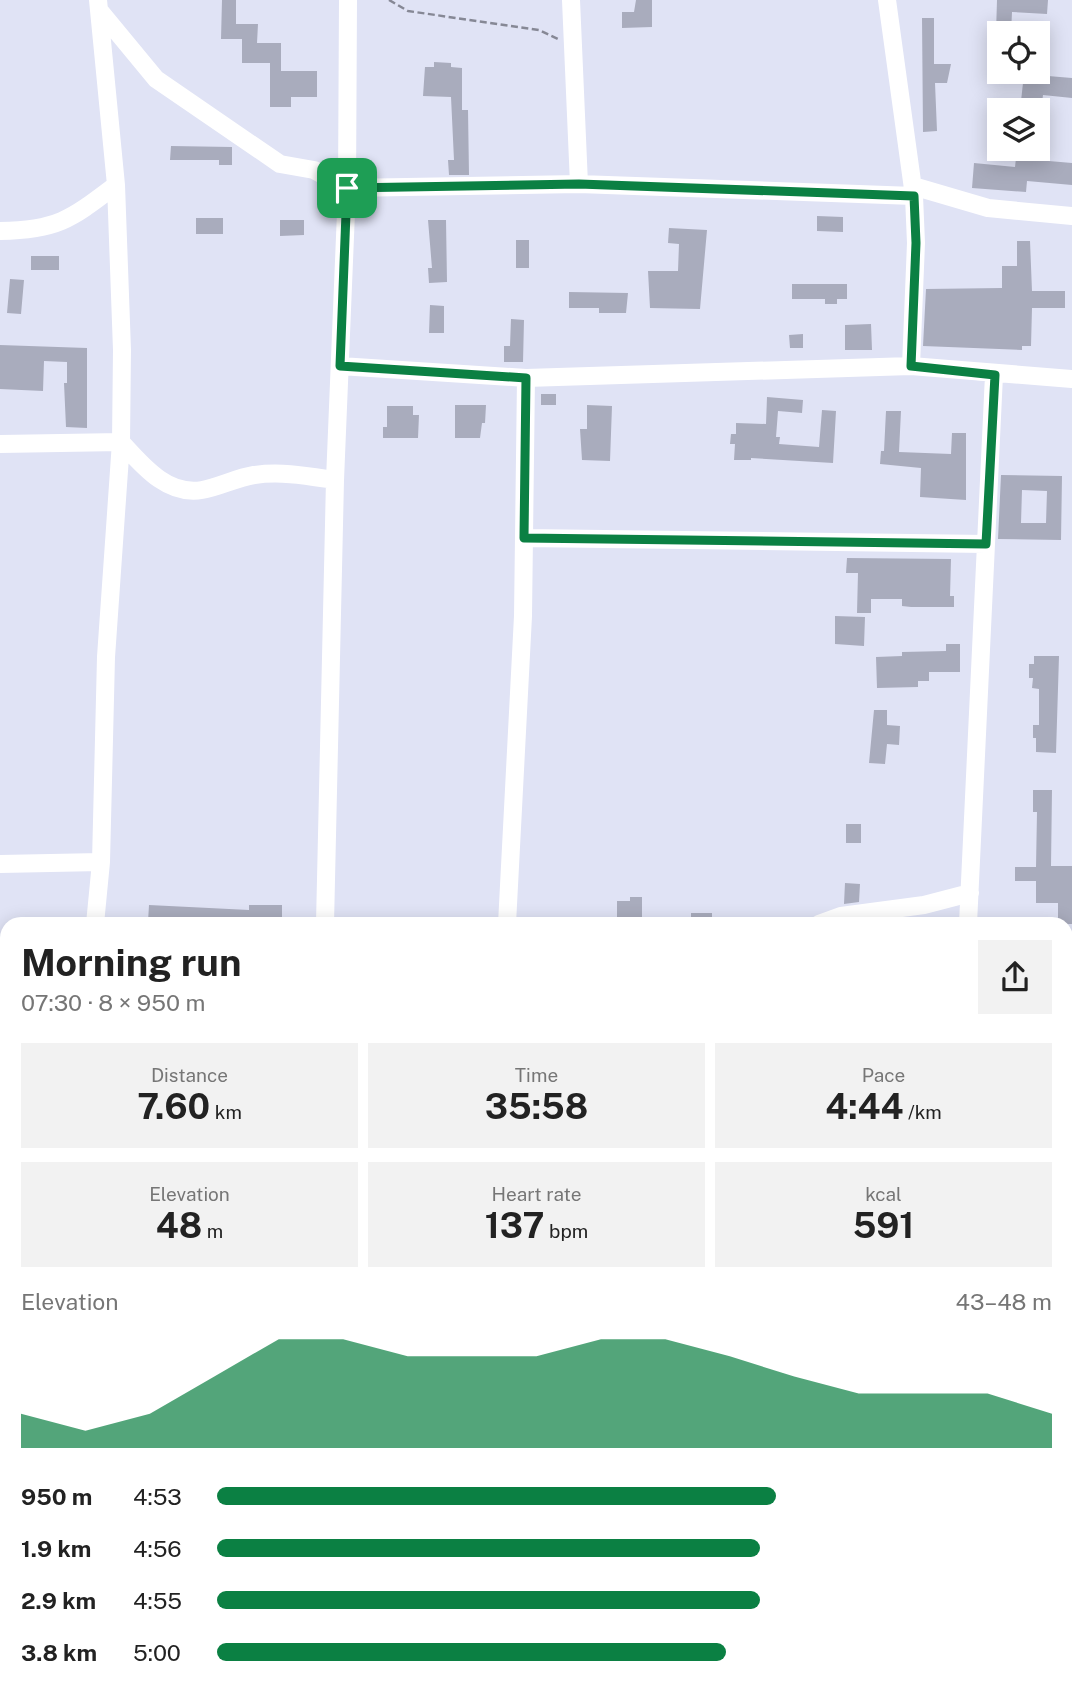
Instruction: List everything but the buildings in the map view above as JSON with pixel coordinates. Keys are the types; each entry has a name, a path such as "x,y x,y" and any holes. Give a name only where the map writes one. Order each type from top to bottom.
{"street":[{"path":"325,917 335,481 347,188 348,0"},
{"path":"571,0 579,184"},
{"path":"887,0 913,191 916,243 911,366"},
{"path":"98,5 156,79 281,164 314,170 347,188 579,184 913,191 988,208 1072,216"},
{"path":"96,917 101,862 106,657 121,442 121,262 98,5"},
{"path":"0,232 37,231 69,220 116,185"},
{"path":"340,366 526,378 911,366 995,375 1072,379"},
{"path":"968,917 995,375"},
{"path":"507,917 524,538 526,378"},
{"path":"0,444 121,442 153,474 170,485 183,489 199,490 251,475 277,473 335,481"},
{"path":"524,538 986,544"},
{"path":"0,864 101,862"},
{"path":"838,917 924,905 970,892"}],"path":[{"path":"389,0 408,11 539,30 573,46"}],"route":[{"path":"579,184 914,196 916,243 911,366 995,375 986,544 524,538 526,378 340,366 347,188 579,184"}]}
